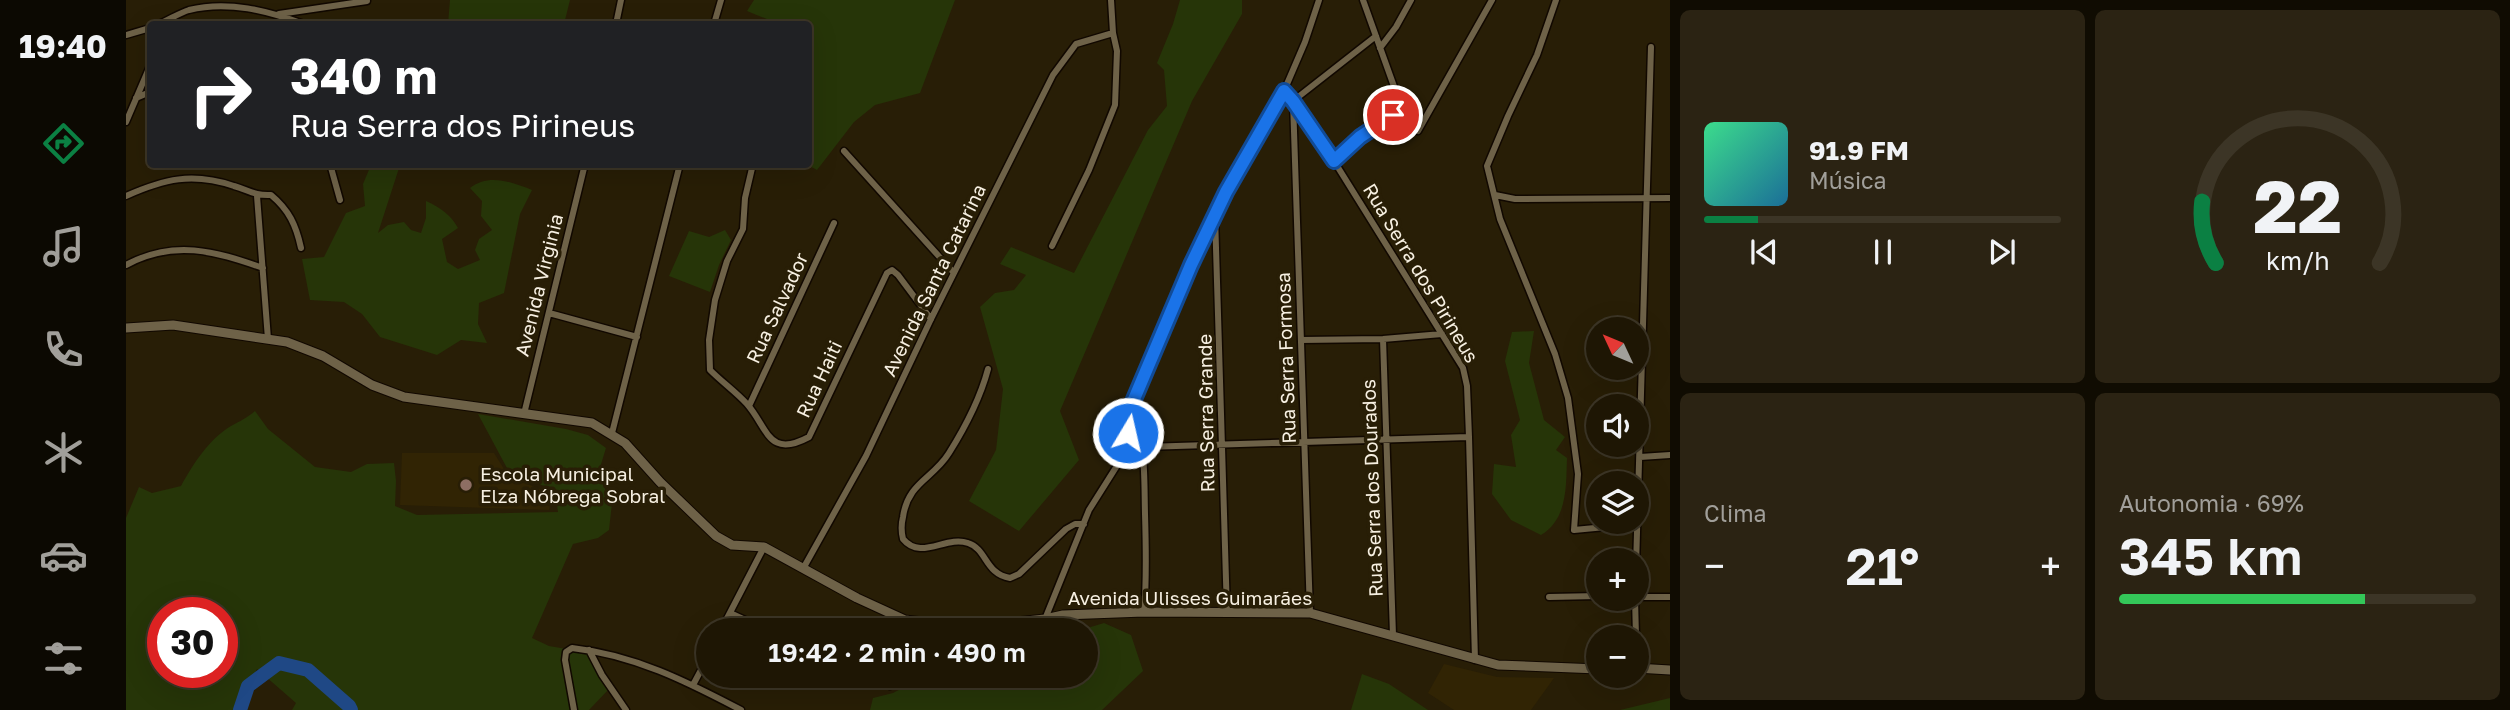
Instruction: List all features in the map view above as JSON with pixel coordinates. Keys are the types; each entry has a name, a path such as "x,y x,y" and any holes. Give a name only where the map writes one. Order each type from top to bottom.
{"main road":[{"name":"Avenida Ulisses Guimarães","path":"126,328 173,325 268,339 308,349 372,385 404,397 592,423 625,443 660,482 716,536 732,545 764,547 857,598 901,618"},
{"name":"Avenida Ulisses Guimarães","path":"1052,618 1063,615 1144,612 1310,613 1475,660 1516,667 1586,669"},
{"path":"1649,669 1670,670"}],"street":[{"path":"617,21 621,0"},
{"path":"715,21 721,0"},
{"path":"1052,246 1093,161 1115,106 1118,63 1111,0"},
{"path":"1046,618 1095,498 1125,453 1132,404 1215,213 1284,91 1319,0"},
{"path":"1334,161 1360,137 1400,110 1363,0"},
{"path":"1380,48 1411,0"},
{"path":"1418,131 1492,0"},
{"path":"1556,0 1537,55 1487,166 1500,219 1555,354 1568,398 1578,474 1574,530 1586,529"},
{"path":"276,15 367,1"},
{"path":"172,21 188,10 219,5 244,7 295,21"},
{"path":"126,35 147,29"},
{"name":"Avenida Santa Catarina","path":"804,567 866,456 931,319 1063,59 1076,44 1113,33"},
{"path":"1293,101 1376,36"},
{"path":"1641,394 1651,47"},
{"path":"126,122 147,73"},
{"name":"Rua Serra dos Pirineus","path":"1284,91 1334,161 1466,377 1475,660"},
{"path":"136,98 147,93"},
{"name":"Rua Serra Formosa","path":"1293,101 1310,613"},
{"path":"844,150 954,273"},
{"path":"331,168 340,200"},
{"name":"Avenida Virginia","path":"524,414 584,168"},
{"path":"612,433 679,168"},
{"name":"Rua Haiti","path":"752,168 745,198 743,229 727,261 719,286 709,341 710,370 749,406 772,440 788,445 809,437 889,271 898,275 931,319"},
{"path":"126,196 164,180 189,178 234,186 257,196 271,195 283,205 297,225 301,248"},
{"path":"1494,195 1515,199 1670,198"},
{"path":"257,196 268,339"},
{"name":"Rua Serra Grande","path":"1215,213 1227,613"},
{"name":"Rua Salvador","path":"749,406 834,223"},
{"path":"126,265 153,252 178,249 239,260 263,268"},
{"path":"549,313 637,337"},
{"path":"1301,340 1383,339 1442,334"},
{"name":"Rua Serra dos Dourados","path":"1383,339 1392,635"},
{"path":"988,369 977,404 948,455 919,482 909,497 902,519 903,539 911,546 923,549 965,542 974,546 995,573 1010,578 1019,574 1066,529 1075,524 1084,524"},
{"path":"1132,404 1144,447 1147,575 1144,612"},
{"path":"1144,447 1469,437"},
{"path":"1649,456 1670,455"},
{"path":"1639,471 1640,457"},
{"path":"727,618 764,547"},
{"path":"1549,597 1586,596"},
{"path":"1649,598 1670,597"},
{"path":"730,613 741,618"},
{"path":"574,710 566,654 572,648 626,657 693,685 741,710"},
{"path":"589,650 602,676 626,710"},
{"path":"693,685 696,679"}],"shaded area":[{"name":"Escola Municipal Elza Nóbrega Sobral","path":"402,453 494,453 509,477 553,494 549,510 400,505"},
{"path":"1444,664 1497,677 1554,678 1531,710 1454,710 1428,693"}],"green space":[{"path":"450,0 570,0 565,21 448,21"},
{"path":"754,0 955,0 920,93 875,105 854,122 817,170 812,167 812,21 772,21 747,11"},
{"path":"1180,0 1242,0 1242,14 1192,101 1060,411 1079,460 1019,531 969,501 996,450 1003,389 980,307 995,293 1014,290 1026,275 1000,264 1011,247 1074,273 1148,130 1167,106 1164,70 1157,63"},
{"path":"370,168 399,168 378,233 388,225 404,222 411,230 421,233 426,218 426,201 445,212 458,228 442,239 447,262 458,269 480,260 475,250 479,239 492,230 481,216 482,201 470,188 477,183 500,180 532,190 520,214 504,293 479,303 478,324 487,343 461,340 437,355 380,337 362,314 344,302 310,300 302,259 324,257 346,213 365,206 363,184"},
{"path":"725,230 731,240 710,292 669,276 689,231 709,237"},
{"path":"1534,331 1529,363 1544,420 1565,437 1556,450 1567,458 1561,511 1550,528 1541,535 1511,520 1492,494 1494,464 1516,467 1511,435 1520,420 1505,361 1512,332"},
{"path":"255,411 268,429 315,467 351,472 367,464 394,463 395,506 417,515 558,512 555,491 508,470 478,414 566,429 588,435 606,448 598,474 612,503 609,530 598,538 573,544 532,638 549,646 590,653 608,690 589,710 292,710 296,703 257,669 235,710 126,710 126,518 139,487 152,493 181,486 209,445 223,431"},
{"path":"1104,623 1131,635 1143,671 1102,710 870,710 873,698 903,688 1098,688 1098,625"},
{"path":"1362,674 1389,684 1428,710 1351,710"},
{"path":"1670,698 1670,710 1620,710"}],"waterway":[{"path":"240,710 248,686 279,663 308,670 351,710"}],"place":[{"name":"Escola Municipal Elza Nóbrega Sobral","path":"466,485"}],"route":[{"path":"1128,433 1132,404 1191,265 1226,192 1284,91 1334,161 1360,137 1393,115"}]}
